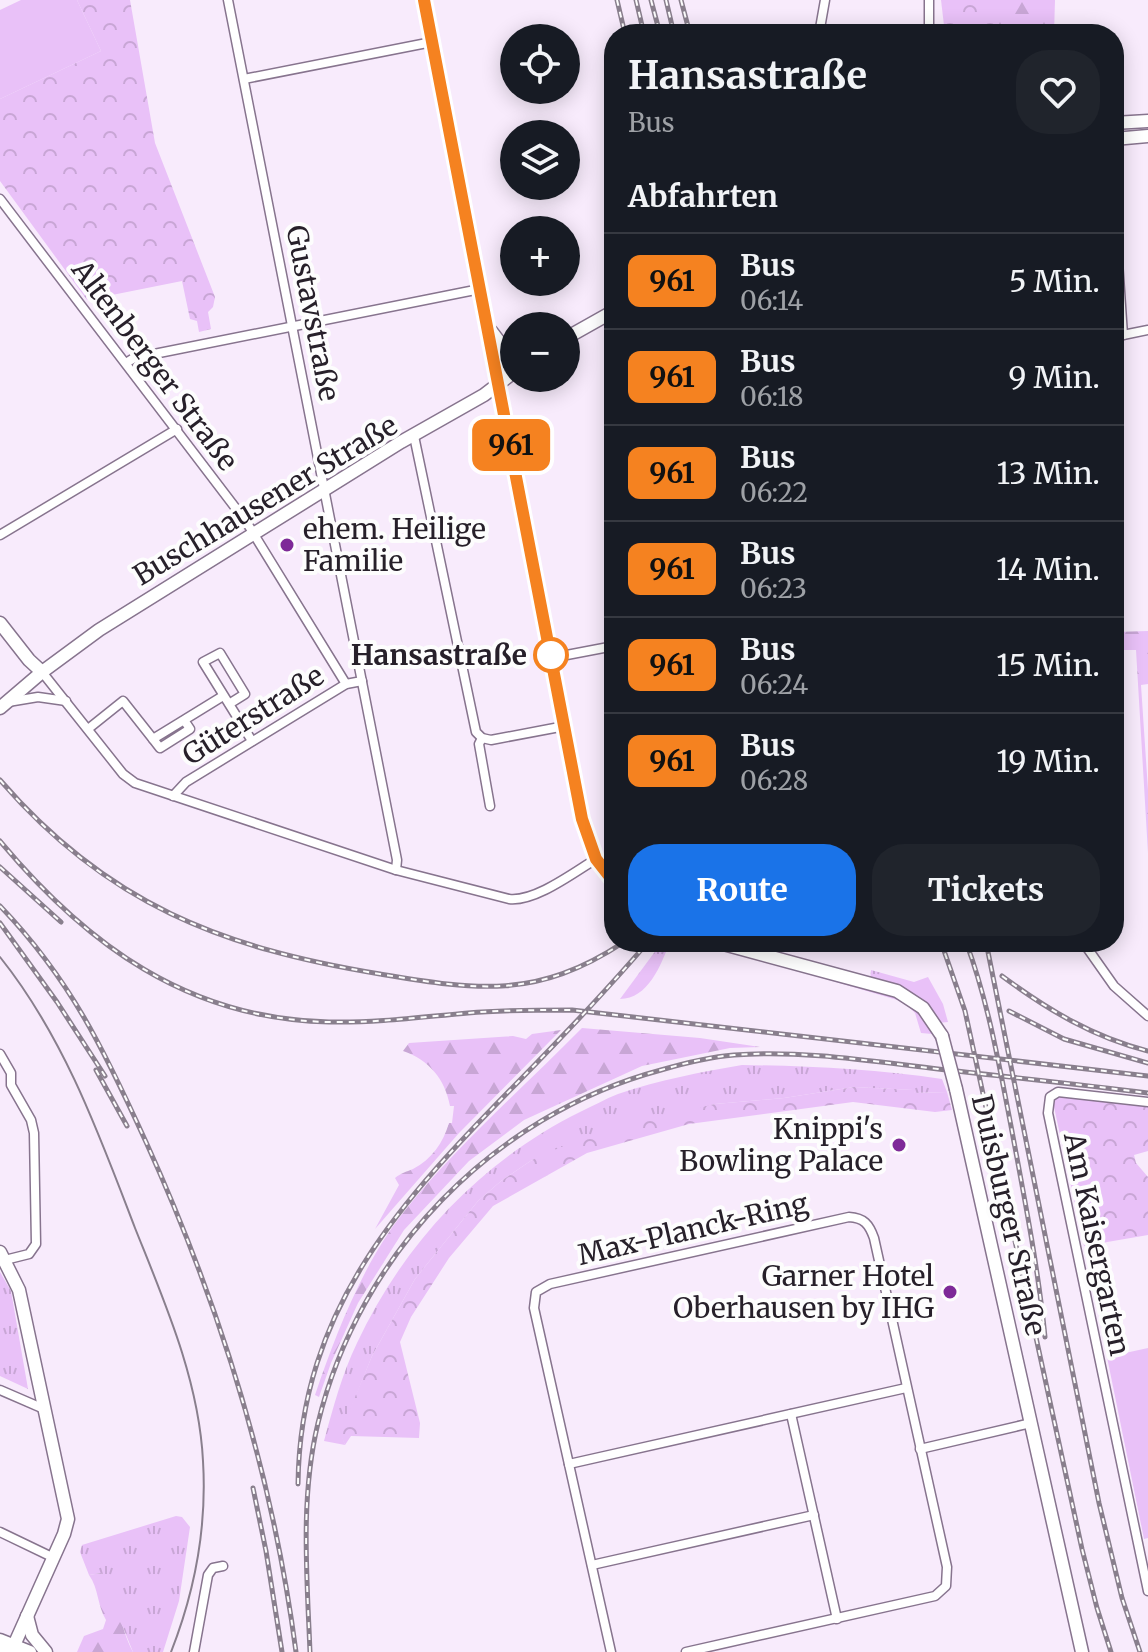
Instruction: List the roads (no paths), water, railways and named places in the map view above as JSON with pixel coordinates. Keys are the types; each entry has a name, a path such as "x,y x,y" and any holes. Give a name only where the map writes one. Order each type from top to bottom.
{"main road":[{"path":"424,0 585,832 596,859 604,869"},
{"path":"1124,122 1148,121"},
{"path":"1124,138 1148,136"},
{"path":"580,330 604,317"},
{"path":"488,325 500,342"},
{"name":"Buschhausener Straße","path":"4,705 99,630 499,383"},
{"path":"0,623 42,672"},
{"name":"Duisburger Straße","path":"753,952 897,991 923,1008 942,1036 1082,1652"},
{"path":"2,1256 19,1290 68,1519 27,1616 8,1650"},
{"path":"27,1616 32,1635 46,1652"},
{"path":"0,1640 8,1650 30,1652"}],"street":[{"name":"Gustavstraße","path":"228,0 326,490 397,860 396,870"},
{"path":"821,24 825,0"},
{"path":"929,0 929,24"},
{"path":"244,79 432,42"},
{"name":"Altenberger Straße","path":"0,199 255,533 346,684"},
{"path":"126,363 134,358 480,289"},
{"path":"1124,335 1148,330"},
{"path":"0,535 177,429"},
{"path":"414,436 475,728 482,738 495,740 565,726"},
{"path":"551,658 604,648"},
{"path":"229,704 245,694 220,653 203,662 223,696 252,741"},
{"path":"42,672 127,777 146,788 396,870 517,900 533,895 596,859"},
{"name":"Güterstraße","path":"173,796 186,782 252,741 346,684 362,681"},
{"path":"88,729 123,701 153,739 223,696"},
{"path":"4,705 38,697 67,702"},
{"path":"482,738 479,744 490,806"},
{"path":"1090,952 1114,986 1148,1016"},
{"path":"0,1054 11,1073 11,1085 33,1125 36,1246 29,1254 2,1256"},
{"name":"Am Kaisergarten","path":"1148,1102 1058,1092 1050,1097 1048,1113 1148,1591"},
{"name":"Max-Planck-Ring","path":"611,1652 534,1308 536,1292 550,1284 849,1217 860,1218 868,1224 874,1238 947,1567 946,1586 935,1596 686,1652"},
{"path":"569,1464 906,1388"},
{"path":"0,1390 44,1409"},
{"path":"791,1414 837,1619"},
{"path":"920,1449 1031,1423"},
{"path":"592,1565 814,1515"},
{"path":"0,1532 52,1557"},
{"path":"194,1652 208,1575 213,1568 223,1566"}],"tram line":[{"path":"0,957 43,1020 78,1087 169,1313 188,1371 200,1431 203,1510 193,1582 171,1652"}],"railway":[{"path":"617,0 623,24"},
{"path":"636,0 642,24"},
{"path":"651,0 657,24"},
{"path":"666,0 672,24"},
{"path":"681,0 687,24"},
{"path":"0,780 41,823 82,859 126,889 171,914 269,950 415,980 477,986 534,982 562,974 607,952"},
{"path":"0,841 68,913 144,969 186,991 230,1007 278,1018 347,1022 494,1011 572,1010 1148,1076"},
{"path":"0,867 61,922"},
{"path":"0,906 47,961 100,1046 146,1142 197,1265 240,1391 258,1456 286,1586 296,1652"},
{"path":"0,923 105,1076"},
{"path":"298,1484 303,1421 317,1363 338,1310 366,1260 436,1168 639,952"},
{"path":"944,952 965,1011 1082,1549 1111,1652"},
{"path":"970,952 987,1010 1002,1079 1039,1284 1045,1337"},
{"path":"988,952 1099,1503 1122,1598 1140,1652"},
{"path":"1002,976 1072,1021 1108,1038 1148,1051"},
{"path":"1009,1011 1064,1039 1148,1063"},
{"path":"310,1652 306,1566 309,1480 318,1423 338,1361 365,1303 400,1249 442,1200 489,1157 542,1120 600,1091 661,1070 734,1055 836,1057 1148,1093"},
{"path":"96,1070 127,1126"},
{"path":"253,1488 282,1652"}],"place":[{"name":"ehem. Heilige Familie","path":"287,545"},
{"name":"Hansastraße","path":"551,655"},
{"name":"Knippi's Bowling Palace","path":"899,1145"},
{"name":"Garner Hotel Oberhausen by IHG","path":"950,1292"}]}
